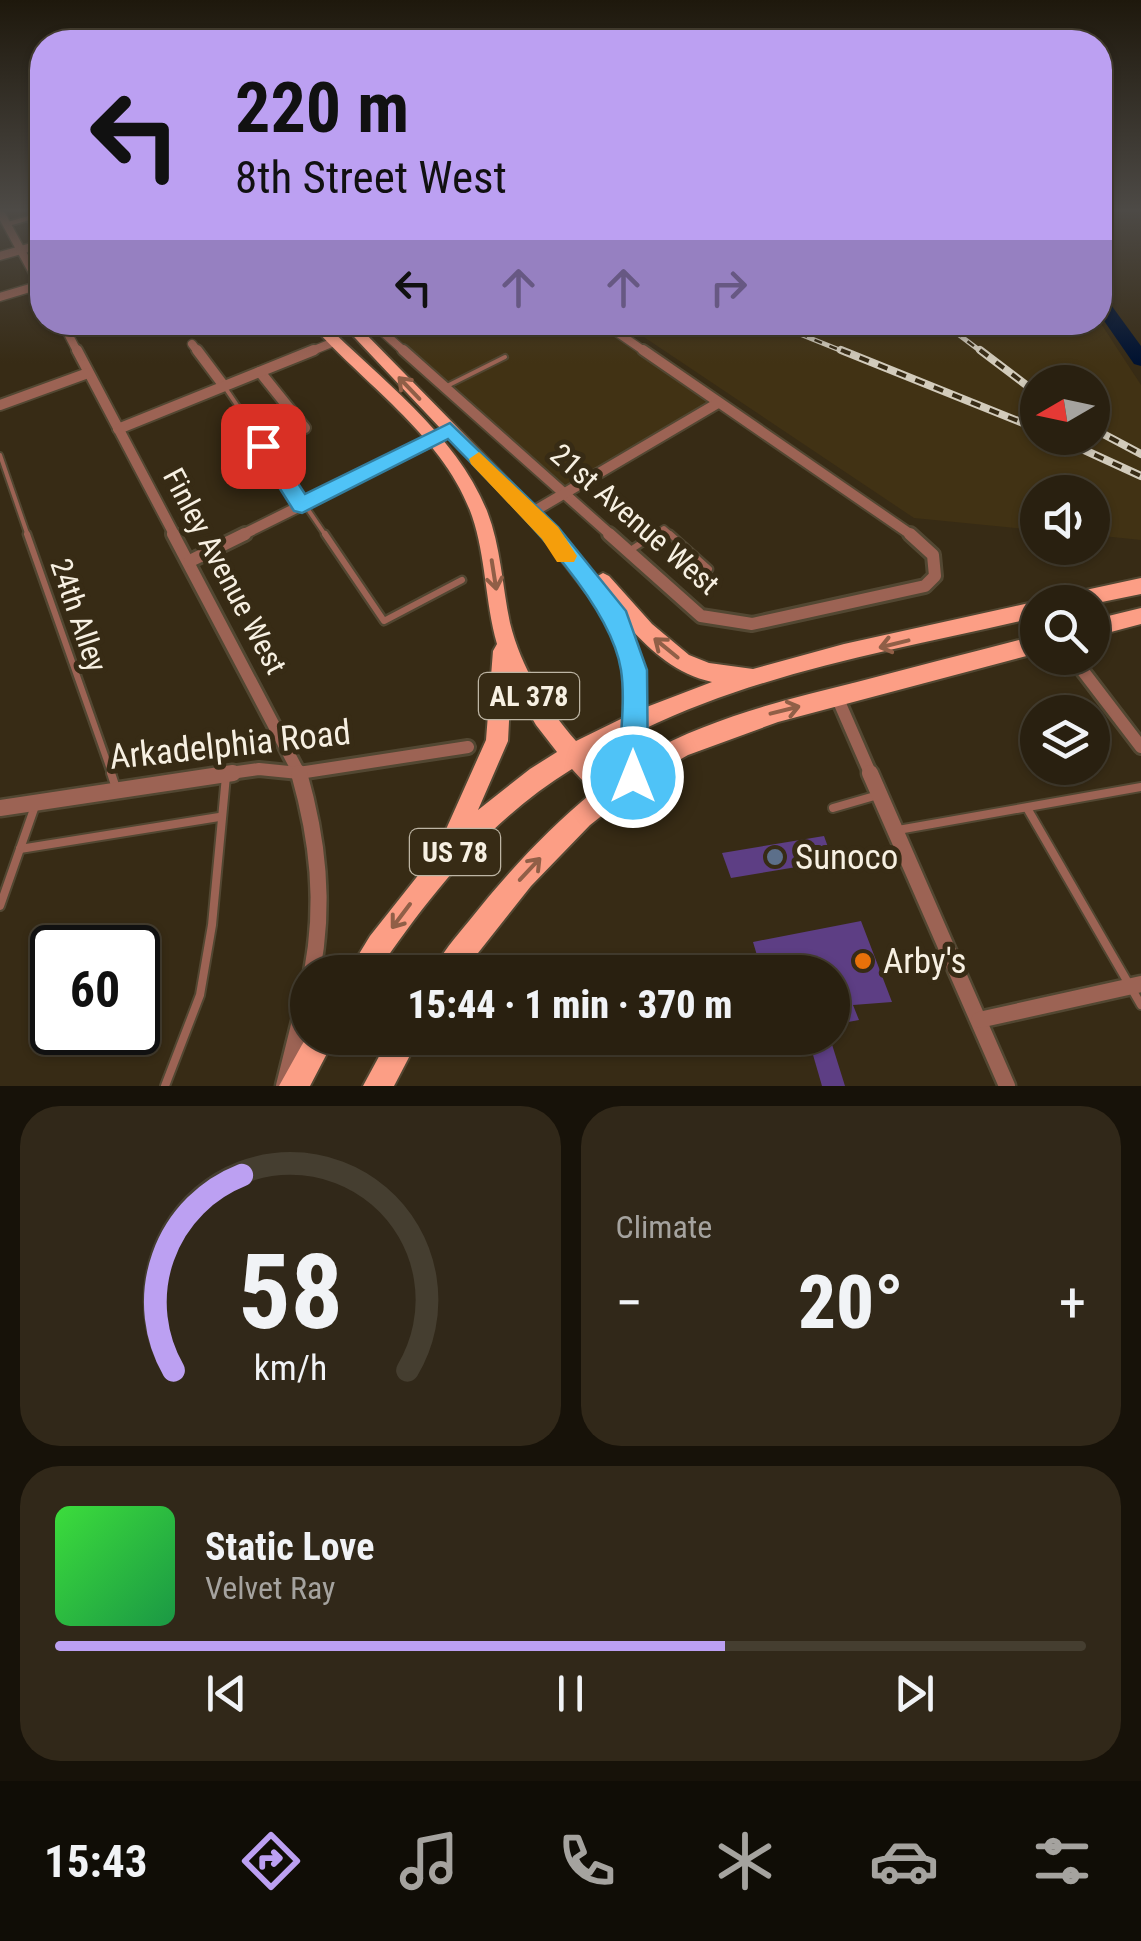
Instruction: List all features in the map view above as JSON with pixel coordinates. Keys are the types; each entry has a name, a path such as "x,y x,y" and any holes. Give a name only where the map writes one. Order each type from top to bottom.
{"main road":[{"name":"AL 378","path":"327,335 458,474 484,524 502,626 520,682 573,756 612,795"},
{"path":"334,342 342,335"},
{"path":"358,335 550,533 572,546 658,644 698,670 756,679"},
{"path":"431,441 450,430"},
{"path":"550,533 555,545 600,592 623,630 634,670 633,777"},
{"path":"1110,593 1141,586"},
{"name":"US 78","path":"374,955 440,867 489,816 537,777 633,724 702,695 756,679 1020,614"},
{"path":"1110,624 1141,616"},
{"path":"440,867 496,741 502,707 502,626"},
{"name":"US 78","path":"461,955 528,871 633,777 676,749 717,732 837,697 1020,649"},
{"path":"294,1086 311,1055"},
{"path":"378,1086 395,1055"}],"street":[{"path":"0,297 30,290"},
{"name":"Finley Avenue West","path":"72,335 88,373 300,772 314,820 322,888 314,955"},
{"name":"21st Avenue West","path":"387,335 685,606 701,616 736,624 908,592 926,586 935,576 933,555 920,541 718,402"},
{"path":"531,513 718,402 621,335"},
{"path":"118,428 334,342"},
{"path":"192,344 224,386"},
{"path":"260,372 306,428"},
{"path":"0,406 88,373"},
{"path":"190,561 431,441"},
{"path":"1086,675 1141,747"},
{"path":"837,697 1008,1086"},
{"name":"Arkadelphia Road","path":"0,808 259,768 300,772 468,746"},
{"path":"978,1020 1136,985"},
{"path":"284,1086 292,1055"}],"lane":[{"path":"446,387 505,357"},
{"path":"224,386 384,622 462,580"},
{"name":"24th Alley","path":"0,455 116,789"},
{"path":"627,553 664,528 709,569"},
{"path":"165,1086 200,995 212,925 226,773"},
{"path":"896,830 1141,786"},
{"path":"833,808 880,794"},
{"path":"0,906 36,803"},
{"path":"1026,807 1136,985 1141,1005"},
{"path":"20,849 220,817"}],"shaded area":[{"path":"382,335 625,335 725,403 563,494"},
{"path":"641,335 1108,335 1141,385 1141,540 1110,537 1110,475 1020,475 1020,528 914,518"}],"building":[{"path":"824,836 833,861 731,878 722,853"},
{"path":"861,921 892,1002 853,1005 859,1020 850,1022 850,955 757,955 753,942"},
{"path":"813,1055 835,1055 845,1086 822,1086"}],"waterway":[{"path":"1112,319 1141,360"}],"railway":[{"path":"802,335 847,353"},
{"path":"959,335 983,353"},
{"path":"841,350 1020,422"},
{"path":"980,350 1020,380"},
{"path":"1110,438 1141,454"},
{"path":"1095,455 1141,476"}],"slow traffic":[{"path":"479,459 550,533 565,556"}],"place":[{"name":"Sunoco","path":"775,857"},
{"name":"Arby's","path":"863,961"}],"route":[{"path":"263,446 302,505 450,430 550,533 555,545 600,592 617,618 634,670 633,777"}]}
